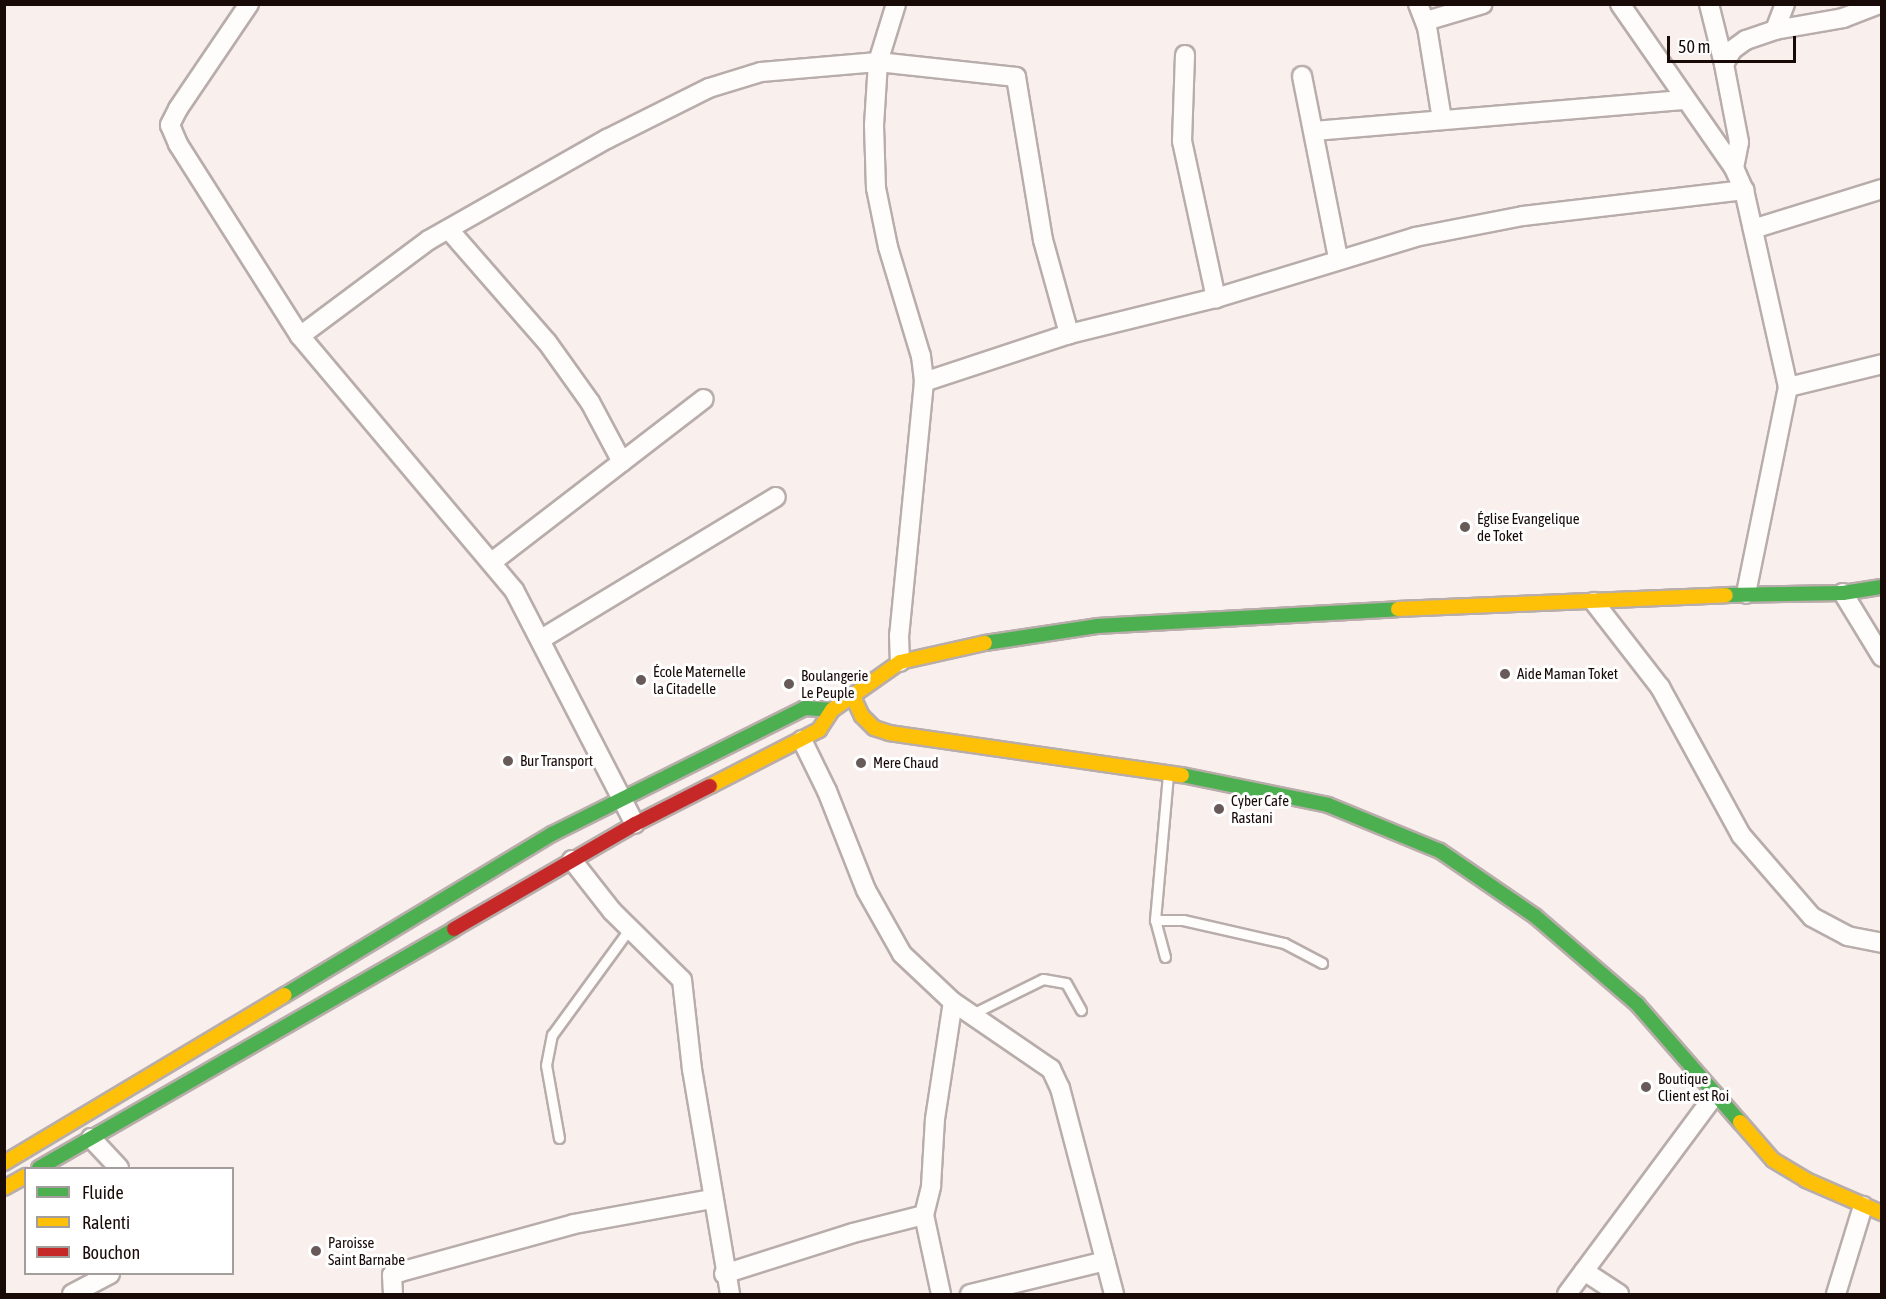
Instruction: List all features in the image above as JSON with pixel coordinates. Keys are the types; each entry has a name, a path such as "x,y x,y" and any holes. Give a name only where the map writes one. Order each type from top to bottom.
{"street":[{"path":"249,4 190,88 170,125 178,144 300,336 492,562 543,638 635,824"},
{"path":"896,4 878,62 874,125 876,188 888,247 921,356 924,382 899,635 900,663"},
{"path":"1442,120 1422,13 1483,4"},
{"path":"1620,4 1734,168 1744,190 1788,387 1746,594"},
{"path":"1709,4 1724,64 1739,142 1734,168"},
{"path":"1775,30 1785,4"},
{"path":"1724,64 1732,50 1746,40 1775,30 1843,18 1880,4"},
{"path":"1185,56 1182,141 1216,298"},
{"path":"300,336 429,240 450,231 607,140 709,88 761,72 878,62 1016,76 1043,240 1069,334"},
{"path":"1302,76 1338,258"},
{"path":"1314,131 1686,100"},
{"path":"1753,230 1881,189"},
{"path":"924,382 1069,334 1216,298 1338,258 1415,237 1523,216 1744,190"},
{"path":"450,231 546,342 590,402 622,462"},
{"path":"1788,387 1881,364"},
{"path":"492,562 704,399"},
{"path":"543,638 776,497"},
{"path":"41,1167 635,824 802,740 819,730 832,710 900,663 947,650 1097,626 1746,594 1843,593 1881,586"},
{"path":"1843,593 1881,657"},
{"path":"1594,602 1660,687 1741,835 1812,917 1846,936 1881,943"},
{"path":"853,697 862,716 874,728 889,733 1168,771 1328,805 1440,851 1535,916 1637,1004 1714,1096 1773,1160 1881,1213"},
{"path":"4,1163 552,834 805,708 832,710"},
{"path":"802,740 827,791 866,891 902,954 953,1002 1051,1069 1060,1088 1114,1294"},
{"path":"572,860 630,928 682,980 712,1198 724,1274 730,1294"},
{"path":"941,1294 924,1215 931,1186 935,1119 953,1002"},
{"path":"1567,1294 1714,1096"},
{"path":"91,1138 118,1167"},
{"path":"4,1188 24,1177"},
{"path":"393,1294 392,1275 400,1272 574,1224 712,1198"},
{"path":"1836,1294 1863,1206"},
{"path":"724,1274 853,1233 924,1215"},
{"path":"970,1294 1105,1261"},
{"path":"1584,1271 1619,1294"},
{"path":"72,1294 108,1275"}],"lane":[{"path":"1165,957 1155,920 1168,771"},
{"path":"1155,920 1183,920 1284,943 1322,963"},
{"path":"559,1138 546,1065 552,1035 630,928"},
{"path":"970,1015 1042,979 1066,983 1081,1010"}],"traffic: fast":[{"path":"1726,595 1843,593 1882,587"},
{"path":"985,643 1097,626 1398,609"},
{"path":"285,995 552,834 805,708 832,710"},
{"path":"1182,775 1328,805 1440,851 1535,916 1637,1004 1740,1122"},
{"path":"41,1167 454,929"}],"traffic: slow":[{"path":"1398,609 1726,595"},
{"path":"710,786 819,730 832,710 900,662 985,643"},
{"path":"853,697 862,716 874,728 889,733 1182,775"},
{"path":"4,1163 285,995"},
{"path":"1740,1122 1773,1160 1806,1180 1882,1213"},
{"path":"4,1188 24,1177"}],"traffic: jam":[{"path":"454,929 635,824 710,786"}],"place":[{"name":"Église Evangelique de Toket","path":"1465,527"},
{"name":"Aide Maman Toket","path":"1505,674"},
{"name":"École Maternelle la Citadelle","path":"641,680"},
{"name":"Boulangerie Le Peuple","path":"789,684"},
{"name":"Bur Transport","path":"508,761"},
{"name":"Mere Chaud","path":"861,763"},
{"name":"Cyber Cafe Rastani","path":"1219,809"},
{"name":"Boutique Client est Roi","path":"1646,1087"},
{"name":"Paroisse Saint Barnabe","path":"316,1251"}]}
